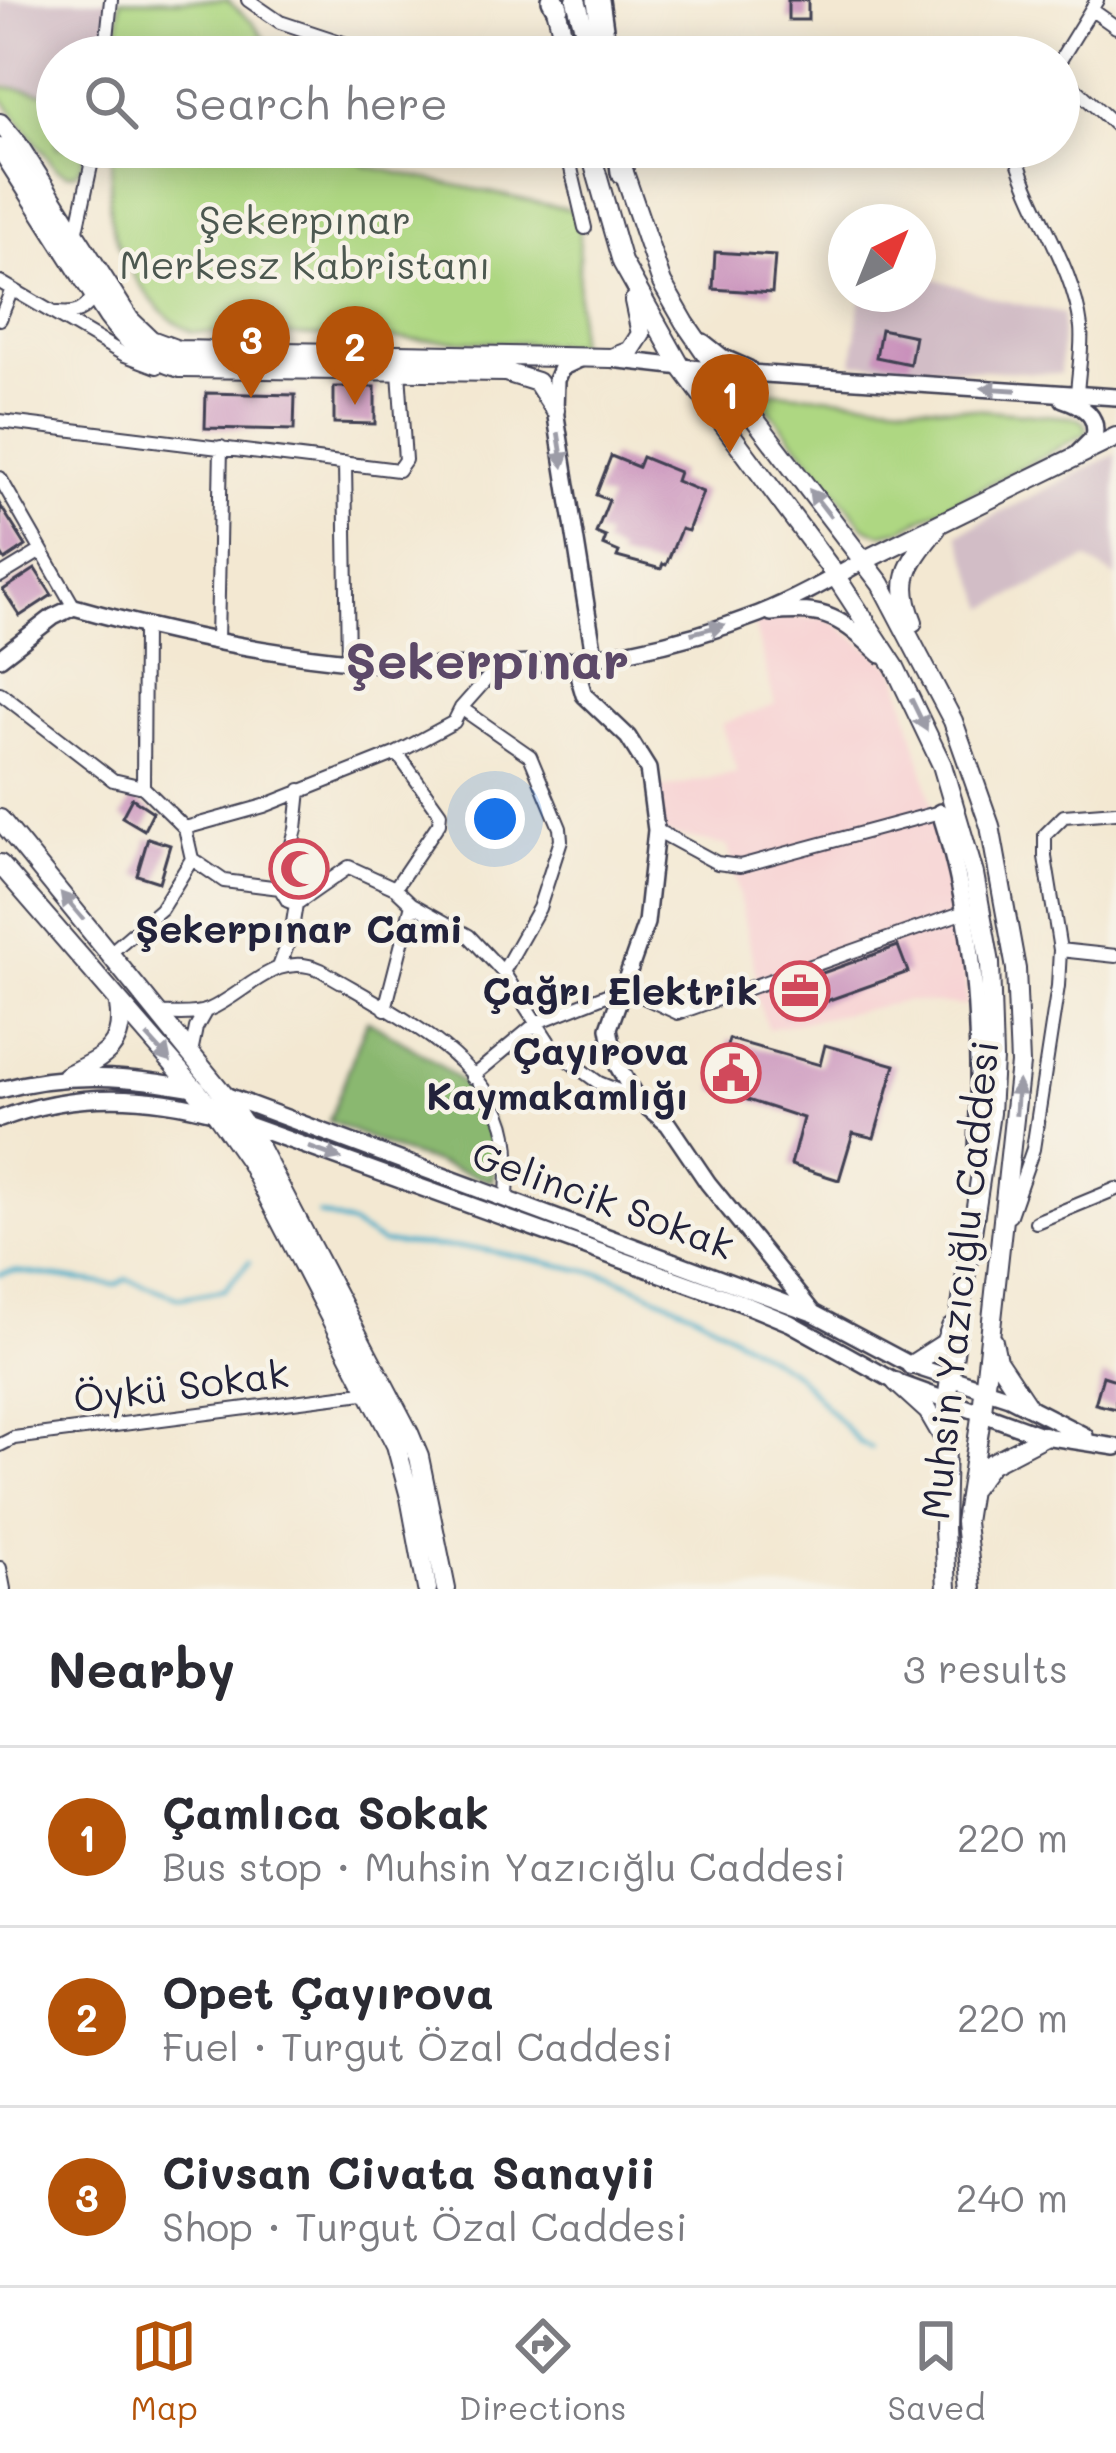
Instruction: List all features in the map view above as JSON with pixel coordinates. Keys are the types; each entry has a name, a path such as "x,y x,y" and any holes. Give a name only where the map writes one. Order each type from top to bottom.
{"highway":[{"path":"598,6 603,36"},
{"path":"621,168 622,172"}],"main road":[{"path":"560,2 565,36"},
{"path":"560,2 580,36"},
{"path":"0,123 138,330 178,350 621,357 641,334 622,262"},
{"path":"0,148 93,294 130,342 155,359 180,368 516,374 536,382 555,410"},
{"name":"Muhsin Yazıcığlu Caddesi","path":"595,168 622,262 680,367 836,576 895,667 935,748 974,874 990,963 990,1113 949,1390 944,1529 947,1589"},
{"name":"Muhsin Yazıcığlu Caddesi","path":"622,172 662,283 685,323 866,560 952,721 994,842 1016,969 1020,1064 982,1411 965,1522 972,1589"},
{"path":"866,560 1116,437"},
{"path":"941,523 910,564 903,591 952,721"},
{"path":"0,819 191,1053 220,1104 370,1392 403,1466 427,1589"},
{"path":"0,865 194,1088 243,1123 409,1433 446,1589"},
{"path":"66,1076 115,1045 122,1026 119,1005"},
{"path":"911,1365 946,1343 961,1300"},
{"path":"991,1332 997,1360 1027,1405"},
{"path":"896,1382 928,1411 947,1445"},
{"path":"970,1492 990,1464 1044,1436"}],"street":[{"path":"107,36 110,0"},
{"path":"248,0 280,22 322,36"},
{"path":"1075,36 1094,5 1116,27"},
{"path":"1080,93 1116,126"},
{"path":"76,235 90,168"},
{"path":"571,168 585,228"},
{"path":"1019,168 1043,214 1081,327 1077,394"},
{"path":"0,319 6,285 125,355 156,367 180,368"},
{"path":"57,314 81,311 93,294"},
{"path":"685,323 722,357 769,375"},
{"path":"636,1098 615,1061 609,1028 646,922 656,830 648,769 628,736 584,695 578,678 594,655 555,410 561,368 594,357 769,375 1116,397"},
{"path":"0,421 398,470 405,460 399,372"},
{"path":"1038,392 1073,402 1094,422 1094,437 1071,459"},
{"path":"217,641 221,447"},
{"path":"345,463 348,662"},
{"path":"0,478 74,607"},
{"path":"0,576 40,551"},
{"path":"756,615 866,560"},
{"path":"0,658 53,617 74,607 217,641 405,667 594,655 756,615 798,610 835,616 895,667"},
{"path":"588,619 601,642 631,647"},
{"path":"143,787 144,627"},
{"path":"185,828 264,806 397,753 454,722 500,664"},
{"path":"0,693 113,780 143,787 185,828 191,859 161,909 110,952"},
{"path":"461,708 530,756 560,828 561,840 538,908 503,972"},
{"path":"395,888 439,823 440,813 397,753"},
{"path":"296,904 280,888 296,829 299,790"},
{"path":"656,830 717,863 740,866 940,812"},
{"name":"Muhsin Yazıcığlu Caddesi","path":"940,812 967,911 979,1000 975,1213"},
{"path":"1000,1242 1033,1149 1058,986 1060,950 1045,835 1064,816 1116,812"},
{"path":"191,859 224,881 280,888"},
{"path":"279,968 296,904 349,867 395,888 412,904 469,936 503,972 554,1049 598,1083 636,1098 668,1124 708,1183 850,1356"},
{"path":"385,1009 412,904"},
{"path":"472,1077 538,1022 623,988 678,1013 967,911"},
{"path":"1060,950 1116,956"},
{"path":"160,1014 205,1012 279,968 301,961 444,1048 472,1077 496,1107 509,1149 507,1198"},
{"path":"191,1053 205,1012"},
{"path":"0,1090 66,1076 109,1076 194,1088"},
{"name":"Gelincik Sokak","path":"0,1119 42,1102 120,1096 220,1104 507,1198 814,1314 911,1365 982,1411 1044,1436 1095,1442"},
{"name":"Gelincik Sokak","path":"243,1123 739,1302 790,1323 896,1382 949,1390 982,1389 1027,1405 1095,1442"},
{"path":"1036,1222 1116,1189"},
{"name":"Öykü Sokak","path":"0,1445 14,1438 370,1392"},
{"path":"1095,1442 1116,1447"},
{"path":"0,1568 4,1589"}],"shaded area":[{"path":"0,0 111,0 107,36 36,36 36,91 0,83"},
{"path":"936,279 1063,314 1060,374 853,363 859,312 936,312"},
{"path":"1116,454 1116,578 1087,559 987,608 958,534"},
{"path":"828,618 896,669 961,912 967,1006 907,1001 768,1029 752,986 758,984 728,846 658,832 652,790 737,773 722,724 775,704 753,621"}],"green space":[{"path":"120,0 227,0 263,36 118,36"},
{"path":"0,86 36,92 36,142 0,96"},
{"path":"56,168 80,168 76,173"},
{"name":"Şekerpınar Merkesz Kabristanı","path":"111,168 374,168 573,210 580,224 577,345 192,332 164,312 138,282 113,229"},
{"path":"775,392 1078,418 1086,424 1087,433 900,530 881,534 864,526 766,406 765,395"},
{"path":"367,1020 426,1055 479,1102 497,1143 492,1181 401,1152 329,1121"}],"building":[{"path":"788,0 808,0 808,20 788,20"},
{"path":"715,252 775,256 772,293 713,289"},
{"path":"881,329 915,336 910,364 876,357"},
{"path":"334,387 375,387 375,424 334,423"},
{"path":"206,393 295,395 294,430 205,428"},
{"path":"611,456 638,467 642,457 679,472 676,481 703,492 688,531 681,529 661,569 617,557 619,552 603,545 606,537 596,533 609,500 596,495"},
{"path":"0,505 26,546 5,560 0,552"},
{"path":"35,569 52,595 20,616 3,590"},
{"path":"132,798 153,812 144,830 122,817"},
{"path":"148,838 170,845 159,882 137,875"},
{"name":"Şekerpınar Cami","path":"300,854 311,857 302,887 292,884"},
{"path":"898,946 908,972 784,1016 775,990"},
{"path":"729,1039 820,1065 825,1045 895,1065 874,1138 853,1133 839,1180 791,1165 803,1118 714,1089"},
{"path":"1103,1376 1116,1380 1116,1409 1095,1404"}],"waterway":[{"path":"319,1214 352,1225 382,1243 481,1249 612,1276 699,1315 795,1373 859,1442 871,1448"},
{"path":"0,1274 14,1271 115,1285 127,1279 180,1298 224,1290 249,1262"}],"place":[{"name":"Civsan Civata Sanayii","path":"251,398"},
{"name":"Opet Çayırova","path":"355,405"},
{"name":"Çamlıca Sokak","path":"730,453"},
{"name":"Şekerpınar Cami","path":"299,869"},
{"name":"Çağrı Elektrik","path":"800,991"},
{"name":"Çayırova Kaymakamlığı","path":"731,1073"}],"district":[{"name":"Şekerpınar","path":"487,661"}]}
